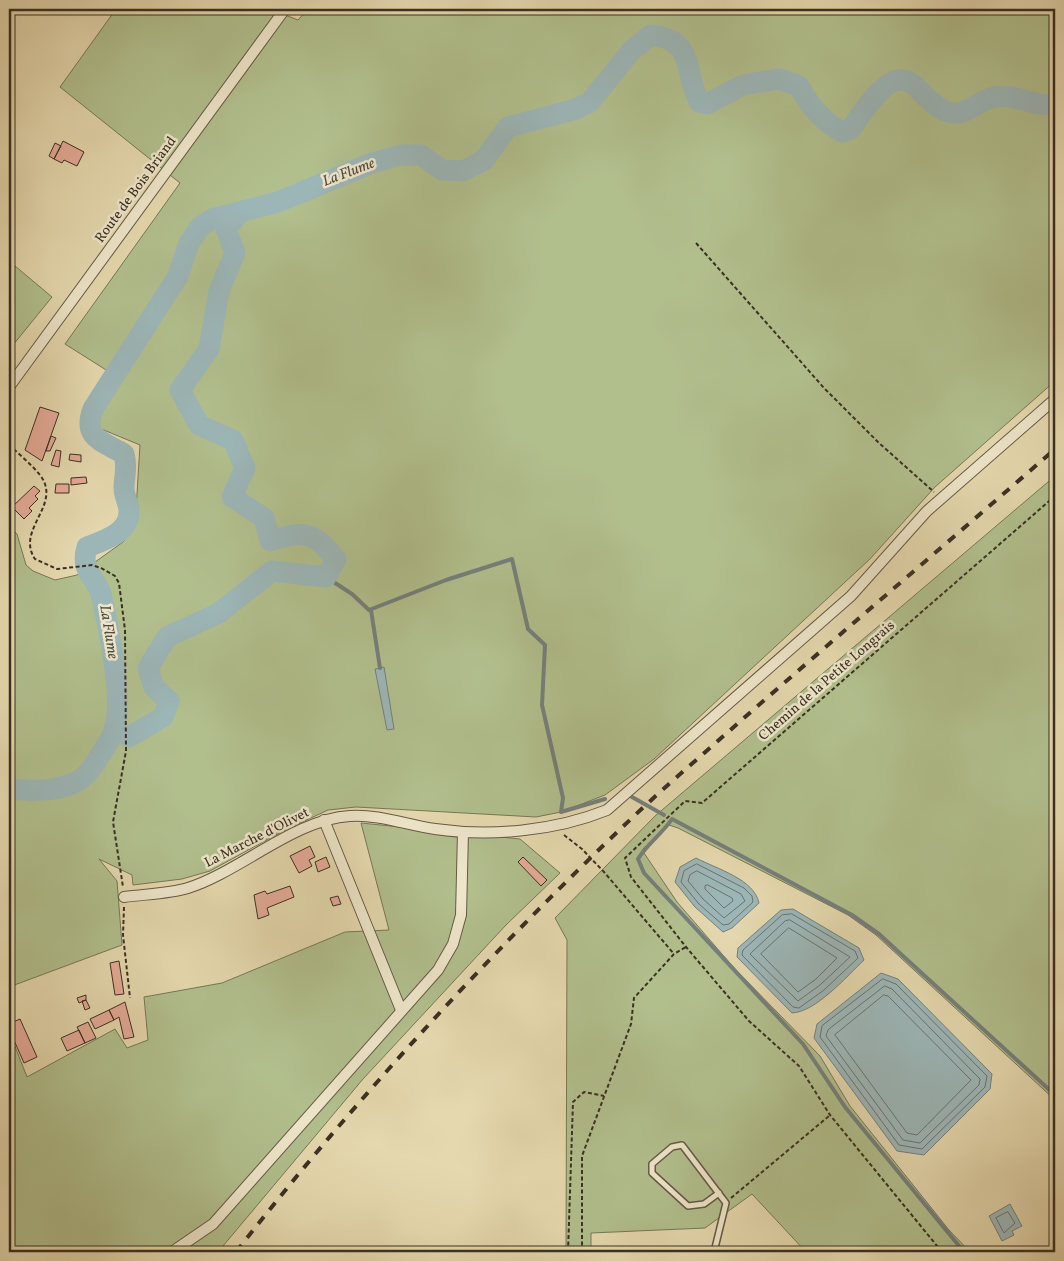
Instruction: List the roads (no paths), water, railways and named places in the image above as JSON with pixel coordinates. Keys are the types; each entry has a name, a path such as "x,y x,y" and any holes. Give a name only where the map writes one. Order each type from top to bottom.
{"street":[{"name":"Route de Bois Briand","path":"9,387 285,9"},
{"name":"La Marche d'Olivet","path":"124,897 189,887 324,820 350,816 377,818 463,832 555,825 584,819 607,810 851,596 927,511 1055,399"},
{"path":"324,820 401,1010"},
{"path":"172,1252 213,1224 438,970 453,944 461,915 463,832"}],"lane":[{"path":"714,1252 726,1203 719,1193 682,1144 672,1147 652,1164 652,1173 688,1206 704,1204 719,1193"}],"water":[{"path":"384,667 394,729 387,730 375,669"},
{"path":"696,858 742,881 750,887 759,903 732,928 723,932 695,907 675,882 680,867"},
{"path":"793,909 859,948 864,960 821,1000 811,1007 792,1013 737,957 738,948 781,910"},
{"path":"881,973 898,979 992,1074 990,1089 924,1155 897,1151 814,1038 817,1024"},
{"path":"1010,1204 1022,1226 1012,1231 1014,1235 1002,1241 989,1216"}],"waterway":[{"name":"La Flume","path":"9,789 52,789 76,782 92,768 114,731 117,699 111,645 100,591 87,569 85,556 87,547 114,535 125,525 128,519 129,508 124,488 126,463 124,454 96,438 92,433 90,419 93,409 178,276 189,243 200,227 212,219 278,202 372,163 401,155 421,155 442,170 463,171 484,160 508,127 576,109 590,102 631,51 651,35 665,38 675,43 682,50 699,102 707,104 743,85 779,79 799,86 817,112 829,124 843,132 851,129 868,105 884,88 892,82 901,80 911,83 938,107 952,113 963,112 990,98 1003,96 1040,104 1055,104"},
{"path":"129,737 163,717 169,701 154,687 148,668 167,637 219,613 272,571 326,577 336,559 314,538 307,535 292,535 270,541 264,518 232,497 245,468 233,440 199,425 180,390 209,349 219,291 235,253 226,229 240,212"},
{"path":"326,577 352,594 369,610 446,580 512,559 528,629 545,645 542,705 563,798 561,812 605,799"},
{"path":"371,610 380,668"},
{"path":"632,797 664,815"},
{"path":"964,1252 845,1107 803,1044 644,873 638,859 672,819 852,915 879,934 1055,1095"}],"railway":[{"path":"236,1252 329,1138 426,1027 580,868 633,817 784,683 1055,449"}]}
